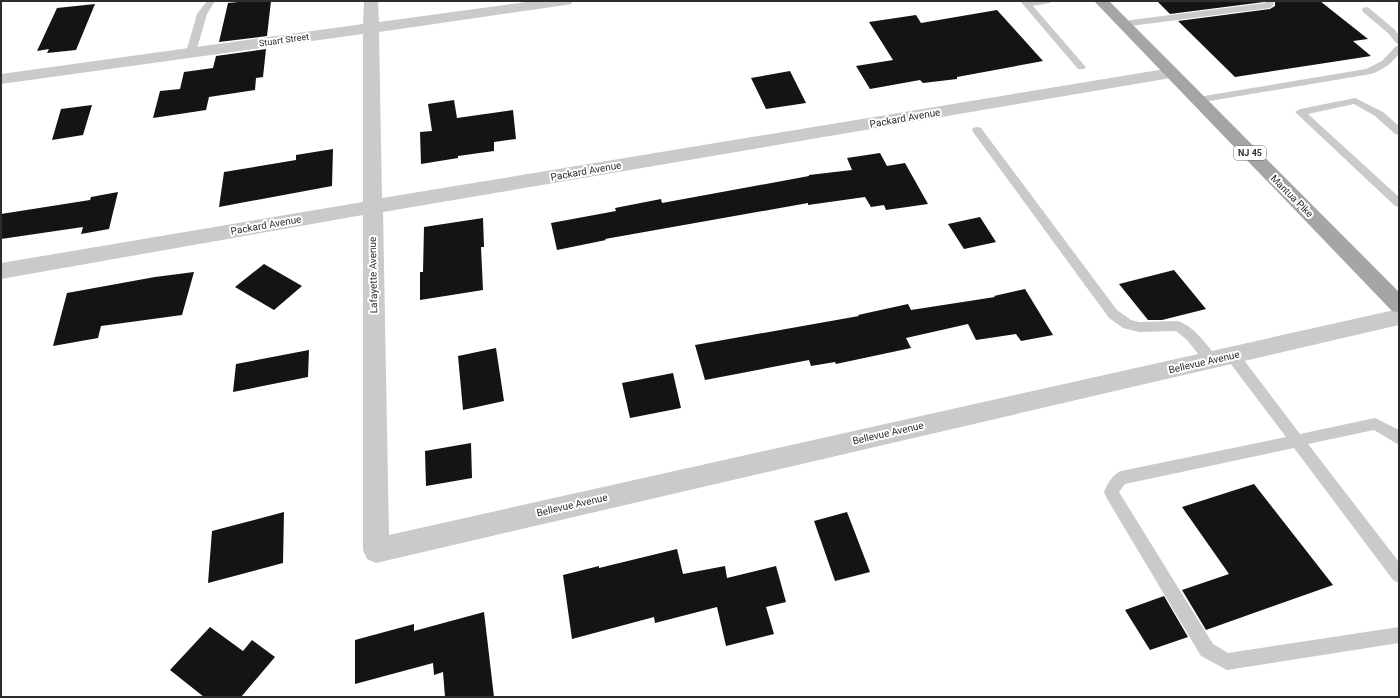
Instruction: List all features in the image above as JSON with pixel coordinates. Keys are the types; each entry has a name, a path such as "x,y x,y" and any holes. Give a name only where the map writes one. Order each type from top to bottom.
{"main road":[{"name":"Mantua Pike","path":"1100,1 1399,305"}],"street":[{"name":"Lafayette Avenue","path":"371,1 376,550"},
{"name":"Stuart Street","path":"1,79 566,1"},
{"name":"Packard Avenue","path":"1,271 1171,73"},
{"name":"Bellevue Avenue","path":"376,550 1399,317"}],"lane":[{"path":"192,52 202,14 211,1"},
{"path":"1026,2 1047,1"},
{"path":"1123,24 1270,5 1269,1"},
{"path":"1026,2 1081,67"},
{"path":"1366,10 1399,41"},
{"path":"1198,100 1368,72 1379,69 1392,58 1399,48"},
{"path":"1399,132 1379,114 1355,101 1300,112 1399,203"},
{"path":"978,130 1113,314 1127,324 1139,327 1178,326 1221,357 1298,441 1399,574"},
{"path":"1399,439 1394,434 1374,424 1121,478 1111,492 1207,650 1227,662 1399,634"}],"building":[{"path":"271,1 267,36 219,42 228,3"},
{"path":"1157,1 1264,1 1264,2 1170,14"},
{"path":"1275,1 1320,1 1368,39 1353,41 1371,56 1235,77 1178,21 1270,9 1275,6"},
{"path":"95,4 76,50 47,53 49,49 37,51 57,8"},
{"path":"997,10 1043,61 957,77 957,79 923,83 920,80 870,89 856,66 893,60 869,22 916,15 921,23"},
{"path":"266,49 263,77 256,78 255,90 209,97 206,110 153,118 160,91 180,89 184,72 213,68 216,56"},
{"path":"790,71 806,103 766,109 751,78"},
{"path":"454,100 457,118 513,110 516,139 494,142 494,151 458,156 458,158 421,164 420,132 432,131 428,104"},
{"path":"92,105 83,135 52,140 61,109"},
{"path":"333,149 332,186 219,207 224,172 296,160 296,155"},
{"path":"880,153 887,166 905,163 928,204 886,210 884,205 871,207 865,197 808,205 808,203 605,239 606,240 557,250 551,223 616,211 615,208 661,199 662,203 809,175 852,170 847,158"},
{"path":"118,192 109,229 81,234 83,227 1,239 1,214 90,200 91,197"},
{"path":"980,217 996,242 964,249 948,224"},
{"path":"483,218 484,247 481,247 483,290 420,300 420,272 423,272 424,227"},
{"path":"264,264 302,286 274,310 235,287"},
{"path":"1174,270 1206,309 1162,320 1148,320 1119,284"},
{"path":"194,272 182,315 101,326 98,338 53,346 67,293 155,277"},
{"path":"1025,289 1053,335 1021,341 1016,334 976,340 968,324 906,338 911,348 836,364 835,362 811,366 809,360 705,380 695,345 859,316 858,315 908,304 911,310 995,297 994,296"},
{"path":"496,348 504,401 463,410 458,356"},
{"path":"309,350 308,377 233,392 236,364"},
{"path":"673,373 681,408 630,418 622,383"},
{"path":"471,443 472,478 426,486 425,451"},
{"path":"1254,484 1333,585 1206,630 1182,590 1229,574 1182,507"},
{"path":"284,512 283,563 208,583 212,531"},
{"path":"847,512 870,572 835,581 814,521"},
{"path":"677,549 683,574 725,566 727,578 776,566 786,602 766,607 774,634 726,646 717,607 655,623 654,617 572,639 563,575"},
{"path":"1164,596 1188,637 1150,650 1125,610"},
{"path":"484,612 494,697 445,697 443,672 434,675 433,663 355,684 355,640 414,624 414,631"},
{"path":"210,627 243,651 252,640 275,657 241,697 204,697 170,670"}]}
